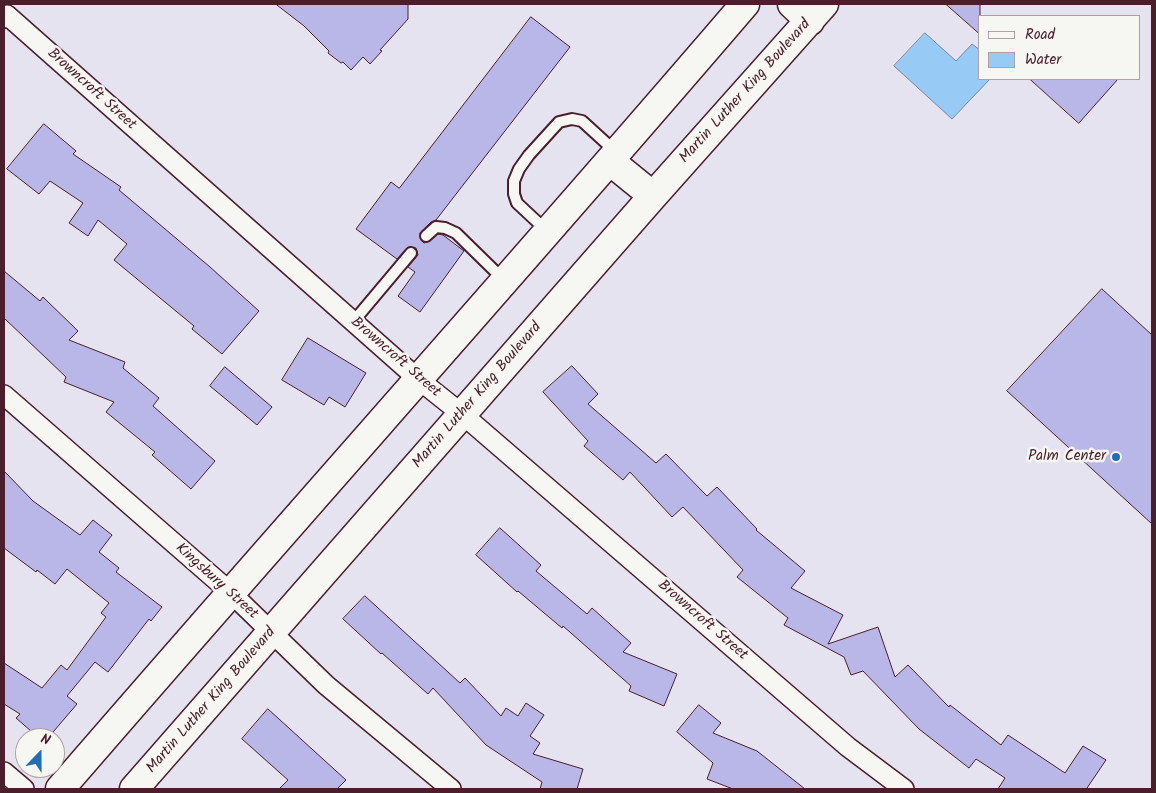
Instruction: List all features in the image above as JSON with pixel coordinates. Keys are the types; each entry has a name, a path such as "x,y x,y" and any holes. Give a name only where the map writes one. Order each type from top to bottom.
{"main road":[{"path":"60,789 230,592 614,157 745,4"},
{"name":"Martin Luther King Boulevard","path":"134,789 272,634 653,196 809,9"},
{"path":"614,157 653,196"}],"street":[{"name":"Browncroft Street","path":"5,17 418,379 462,414 848,747 904,789"},
{"name":"Kingsbury Street","path":"4,395 230,592 326,685 451,789"},
{"path":"4,772 24,789"}],"lane":[{"path":"548,232 517,203 514,194 514,181 519,168 529,155 559,122 572,119 582,122 614,157"},
{"path":"426,236 436,227 445,228 456,233 504,281"},
{"path":"353,322 411,254"}],"water":[{"path":"925,33 956,61 972,44 978,48 978,80 989,80 952,119 894,66"}],"building":[{"path":"276,4 408,4 408,19 370,64 363,57 351,70 343,62 341,63 328,53 329,51 304,26"},
{"path":"946,4 980,4 978,32"},
{"path":"531,17 570,47 436,220 431,222 420,233 421,240 424,243 430,241 438,234 443,235 464,251 420,312 398,296 415,272 408,267 418,255 416,248 408,247 397,259 356,229 391,182 399,188"},
{"path":"1031,80 1117,80 1079,123"},
{"path":"44,124 76,151 73,154 121,187 119,190 259,311 222,354 192,329 194,326 114,260 127,244 98,220 88,236 69,223 83,203 50,181 39,194 7,169"},
{"path":"4,271 40,301 43,297 78,331 69,340 125,362 123,368 159,398 153,406 215,461 191,489 152,455 155,452 106,412 114,402 64,382 66,377 4,318"},
{"name":"Palm Center","path":"1102,289 1152,335 1152,524 1007,391"},
{"path":"308,338 366,373 345,407 329,397 324,405 282,380"},
{"path":"572,366 598,394 588,404 656,463 666,454 707,496 717,487 756,530 805,571 791,588 843,615 828,644 878,627 895,677 908,665 949,707 950,705 1001,745 1008,735 1065,773 1083,746 1106,760 1087,788 1090,789 998,789 1005,778 976,759 969,768 919,729 863,671 851,675 844,657 784,625 788,618 737,577 743,570 683,507 672,517 630,472 623,480 584,446 588,441 543,392"},
{"path":"225,367 272,407 257,425 210,386"},
{"path":"4,471 33,501 80,535 93,520 112,535 99,552 119,568 116,572 162,607 151,621 149,619 108,672 95,662 67,696 77,704 57,728 28,728 16,718 20,714 4,704 4,663 42,688 61,665 67,670 106,617 101,613 109,603 67,569 55,584 4,548"},
{"path":"500,528 541,565 536,571 587,614 592,608 631,643 623,652 677,674 664,706 629,691 631,686 563,626 562,628 517,592 476,555"},
{"path":"365,596 460,683 465,678 501,716 506,708 518,716 526,703 544,715 530,736 540,743 533,754 583,769 577,789 540,789 542,782 486,745 433,688 428,694 381,654 343,619"},
{"path":"699,705 721,723 713,733 757,751 805,789 733,789 707,779 713,763 677,732"},
{"path":"268,709 346,780 337,789 279,789 288,780 242,739"}],"place":[{"name":"Palm Center","path":"1116,457"}]}
